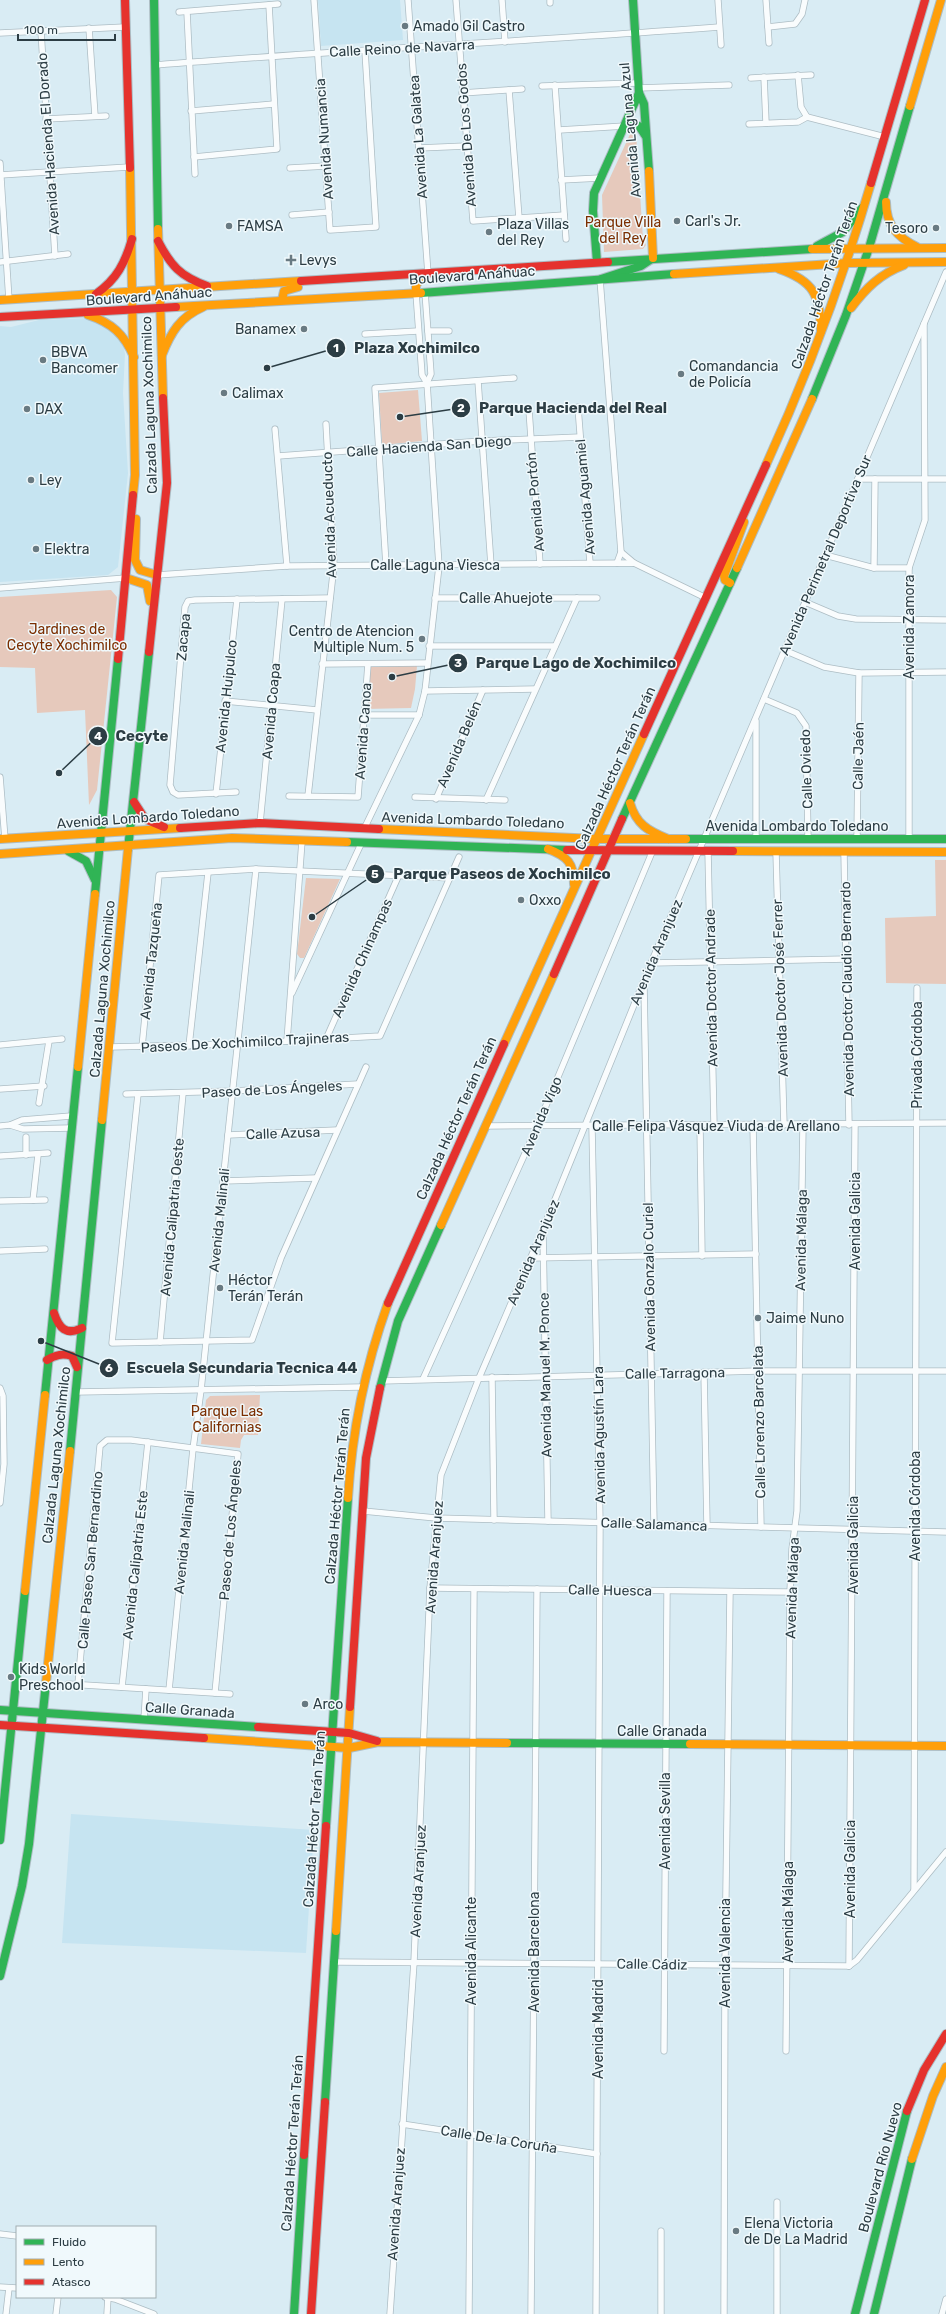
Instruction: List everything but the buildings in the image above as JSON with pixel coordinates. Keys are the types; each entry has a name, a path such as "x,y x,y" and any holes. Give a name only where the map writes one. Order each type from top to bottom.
{"main road":[{"name":"Calzada Laguna Xochimilco","path":"0,1840 71,1116 100,848 135,475 134,292 124,0"},
{"name":"Calzada Laguna Xochimilco","path":"0,1976 26,1865 42,1728 76,1392 128,845 166,483 159,307 154,0"},
{"name":"Avenida Laguna Azul","path":"633,0 638,88 644,104 647,139 653,258"},
{"name":"Calzada Héctor Terán Terán","path":"294,2314 350,1460 360,1387 376,1330 398,1277 798,394 821,338 853,248 925,0"},
{"name":"Calzada Héctor Terán Terán","path":"311,2314 350,1733 367,1451 381,1381 398,1321 607,851 785,462 846,315 869,248 888,185 941,0"},
{"path":"597,262 593,211 594,193 625,126 638,88"},
{"path":"625,126 639,126 647,139"},
{"path":"888,185 885,212 888,222 897,235 920,248"},
{"path":"808,249 835,240 845,232 868,197"},
{"path":"94,295 108,286 119,276 125,264 132,239"},
{"path":"158,241 166,257 178,273 212,288"},
{"name":"Boulevard Anáhuac","path":"0,301 808,249 946,248"},
{"path":"600,279 613,271 644,266 653,258"},
{"path":"846,315 875,278 887,270 910,262"},
{"name":"Boulevard Anáhuac","path":"0,317 416,293 773,267 848,263 946,262"},
{"path":"773,267 799,276 814,290 821,309 821,338"},
{"path":"416,293 416,285 426,274"},
{"path":"282,300 283,293 290,288 358,279"},
{"path":"162,355 169,335 178,321 189,312 211,304"},
{"path":"84,313 106,320 117,326 126,339 134,357"},
{"path":"785,462 786,451 805,405 804,399 798,394"},
{"path":"135,475 137,489 135,560 140,570 157,574"},
{"path":"730,583 724,579 724,576 740,537 750,500"},
{"path":"126,578 142,582 150,593 143,664 145,683"},
{"path":"133,799 139,815 144,820 172,829"},
{"path":"630,803 634,817 646,831 668,839"},
{"name":"Avenida Lombardo Toledano","path":"3,839 260,823 596,839 946,839"},
{"path":"302,841 310,826"},
{"name":"Avenida Lombardo Toledano","path":"0,854 232,838 361,844 592,851 946,852"},
{"path":"844,852 846,846 850,843 880,839"},
{"path":"918,852 946,847"},
{"path":"548,849 569,860 573,866 574,888"},
{"path":"64,850 84,858 89,864 96,885"},
{"path":"53,1307 57,1325 66,1332 74,1333 82,1328"},
{"path":"47,1360 57,1354 65,1353 72,1356 78,1368"},
{"name":"Calle Granada","path":"0,1710 350,1733 378,1742"},
{"name":"Calle Granada","path":"0,1725 349,1748 378,1742 946,1746"},
{"name":"Boulevard Río Nuevo","path":"855,2314 900,2132 926,2064 946,2034"},
{"path":"874,2314 921,2128 932,2096 946,2067"}],"street":[{"name":"Avenida Numancia","path":"314,0 330,230 376,227 365,50"},
{"name":"Avenida La Galatea","path":"408,0 419,148 426,274"},
{"name":"Avenida De Los Godos","path":"456,0 466,146 473,221 519,218"},
{"path":"502,0 505,42"},
{"path":"718,0 721,45"},
{"path":"766,0 769,43"},
{"path":"768,27 795,24 802,14 805,0"},
{"path":"179,12 278,4"},
{"path":"194,157 277,149 269,5"},
{"path":"187,12 195,174"},
{"path":"0,33 125,27"},
{"path":"89,28 95,116"},
{"name":"Calle Reino de Navarra","path":"156,65 272,55 411,48 719,28"},
{"name":"Avenida Hacienda El Dorado","path":"41,31 55,256"},
{"path":"798,75 801,107 807,117"},
{"path":"751,78 811,75"},
{"path":"764,77 766,123"},
{"path":"542,86 555,85 638,88 729,85"},
{"path":"555,85 566,239"},
{"path":"462,93 522,89"},
{"path":"509,90 519,218 564,215"},
{"path":"191,111 274,104"},
{"path":"46,119 106,116"},
{"path":"749,124 798,122 807,117 885,137"},
{"path":"558,130 625,126"},
{"path":"419,148 466,146"},
{"path":"0,163 9,300"},
{"path":"290,168 326,166"},
{"path":"0,175 129,167"},
{"path":"561,180 600,178"},
{"path":"292,215 329,212"},
{"path":"0,262 68,254"},
{"name":"Avenida Perimetral Deportiva Sur","path":"704,839 946,272"},
{"path":"600,279 621,552 617,563"},
{"path":"364,829 419,715 425,691 438,566 427,383 431,374 425,292"},
{"path":"416,293 422,375 427,383"},
{"name":"Avenida Zamora","path":"909,839 909,568 924,527 924,322"},
{"path":"365,334 418,331"},
{"path":"428,331 449,331"},
{"path":"386,565 374,388 427,383 478,382 514,378"},
{"path":"478,382 491,565"},
{"name":"Avenida Aguamiel","path":"578,407 590,563"},
{"name":"Avenida Portón","path":"528,410 540,564"},
{"name":"Avenida Acueducto","path":"308,796 334,565 326,424"},
{"path":"275,429 287,566"},
{"name":"Calle Hacienda San Diego","path":"278,456 482,441 580,437"},
{"path":"858,479 946,479"},
{"path":"874,568 875,479"},
{"path":"621,552 634,563"},
{"path":"825,555 874,568 909,568"},
{"name":"Calle Laguna Viesca","path":"157,574 287,566 438,566 634,563 706,598"},
{"path":"0,588 126,578"},
{"name":"Zacapa","path":"216,794 178,795 173,792 170,785 185,607 188,601 330,598"},
{"name":"Calle Ahuejote","path":"434,598 597,598"},
{"path":"486,800 577,598"},
{"name":"Avenida Huipulco","path":"216,794 237,599"},
{"name":"Avenida Coapa","path":"260,823 282,599"},
{"path":"805,602 846,618 946,620"},
{"path":"429,646 555,646"},
{"path":"784,650 824,667 859,673 946,672"},
{"path":"322,664 427,663"},
{"name":"Avenida Canoa","path":"308,796 358,797 368,664"},
{"name":"Calle Jaén","path":"857,839 859,673"},
{"name":"Avenida Belén","path":"436,799 483,690"},
{"path":"425,691 535,690"},
{"name":"Calle Oviedo","path":"764,699 797,713 806,726 808,839"},
{"path":"225,701 317,710"},
{"path":"364,715 419,715"},
{"path":"756,718 756,838"},
{"path":"0,777 3,839"},
{"path":"216,794 236,792"},
{"path":"289,796 308,796"},
{"path":"415,797 436,799 505,800"},
{"name":"Avenida Aranjuez","path":"390,2314 414,1962 425,1742 430,1588 438,1488 443,1468 479,1378 544,1229 583,1127 704,839"},
{"path":"287,1041 301,872 302,841"},
{"path":"291,996 361,844"},
{"name":"Avenida Vigo","path":"423,1378 537,1128 653,850"},
{"name":"Avenida Doctor Andrade","path":"708,851 714,1125"},
{"name":"Avenida Doctor José Ferrer","path":"776,852 784,1125"},
{"name":"Avenida Doctor Claudio Bernardo","path":"844,852 852,1125"},
{"path":"189,1046 208,873 256,869 398,877 450,878 459,857"},
{"name":"Avenida Malinali","path":"169,1690 193,1449 207,1341 236,1044 256,869"},
{"name":"Avenida Tazqueña","path":"142,1047 159,875 208,873"},
{"name":"Avenida Chinampas","path":"326,1039 398,877"},
{"name":"Paseos De Xochimilco Trajineras","path":"109,1048 236,1044 380,1036 450,878"},
{"path":"651,963 847,959"},
{"name":"Avenida Gonzalo Curiel","path":"644,982 654,1524"},
{"name":"Privada Córdoba","path":"917,988 917,1123"},
{"path":"0,1045 62,1039"},
{"path":"39,1104 44,1086 49,1041"},
{"path":"358,1084 366,1067"},
{"name":"Paseo de Los Ángeles","path":"358,1084 281,1258 252,1340 112,1343 138,1094 232,1091 358,1084"},
{"path":"0,1090 44,1086"},
{"name":"Avenida Calipatria Oeste","path":"160,1342 183,1093"},
{"path":"126,1094 138,1094"},
{"path":"0,1126 10,1125 22,1120 71,1116"},
{"name":"Calle Felipa Vásquez Viuda de Arellano","path":"486,1126 537,1128 646,1125 852,1125 946,1122"},
{"name":"Avenida Córdoba","path":"914,1890 917,1123"},
{"path":"10,1125 23,1129 70,1128"},
{"path":"700,1125 702,1256"},
{"name":"Calle Lorenzo Barcelata","path":"753,1125 761,1527"},
{"name":"Avenida Málaga","path":"786,2051 790,1592 792,1549 795,1528 800,1370 803,1125"},
{"name":"Avenida Galicia","path":"849,1966 854,1530 852,1125"},
{"name":"Avenida Agustín Lara","path":"592,1127 600,1523 599,1744"},
{"name":"Calle Azusa","path":"228,1135 337,1130"},
{"path":"26,1137 26,1155"},
{"path":"0,1156 38,1155 48,1153"},
{"path":"33,1200 38,1155"},
{"path":"223,1181 316,1178"},
{"path":"0,1201 45,1200"},
{"name":"Avenida Manuel M. Ponce","path":"544,1229 543,1258 548,1521"},
{"path":"0,1251 45,1249"},
{"path":"531,1258 756,1254"},
{"name":"Calle Tarragona","path":"381,1381 423,1378 479,1378 758,1370 946,1371"},
{"path":"704,1372 707,1526"},
{"path":"492,1377 494,1520"},
{"path":"76,1392 360,1387"},
{"path":"0,1388 3,1396 4,1452 0,1504"},
{"name":"Paseo de Los Ángeles","path":"103,1442 119,1439 193,1449 236,1452 239,1456 216,1693"},
{"name":"Calle Paseo San Bernardino","path":"78,1684 100,1446 103,1442"},
{"name":"Avenida Calipatria Este","path":"122,1687 148,1442"},
{"name":"Calle Salamanca","path":"363,1511 436,1518 946,1532"},
{"name":"Calle Huesca","path":"430,1588 790,1592"},
{"name":"Avenida Alicante","path":"469,2314 474,1589"},
{"name":"Avenida Barcelona","path":"532,2314 537,1589"},
{"name":"Avenida Sevilla","path":"664,2051 667,1591"},
{"name":"Avenida Valencia","path":"724,2314 725,1965 730,1592"},
{"path":"68,1684 230,1694"},
{"path":"144,1720 146,1689"},
{"name":"Avenida Madrid","path":"596,2314 599,1744"},
{"path":"849,1966 861,1955 946,1852"},
{"name":"Calle Cádiz","path":"335,1962 849,1966"},
{"name":"Calle De la Coruña","path":"402,2124 597,2154"},
{"path":"776,2314 777,2202"},
{"path":"661,2231 661,2314"},
{"path":"0,2234 16,2236"},
{"path":"0,2287 16,2288"},
{"path":"6,2314 9,2288"},
{"path":"56,2314 58,2298"},
{"path":"107,2314 108,2298"},
{"path":"111,2298 154,2314"},
{"path":"942,2314 946,2299"}],"shaded area":[{"path":"318,0 400,0 403,40 321,46"},
{"path":"89,318 101,321 115,330 123,343 125,354 123,393 128,473 118,567 108,575 0,582 0,326 11,327 39,320"},
{"path":"71,1814 314,1830 306,1953 62,1943"}],"green space":[{"name":"Parque Villa del Rey","path":"634,131 636,133 643,239 646,245 643,249 604,252 602,195 631,132"},
{"path":"418,390 422,441 382,445 379,393"},
{"name":"Jardines de Cecyte Xochimilco","path":"111,590 117,597 97,790 89,805 85,710 37,713 35,668 0,667 0,597"},
{"path":"368,664 417,666 415,689 411,708 365,709"},
{"path":"935,860 946,860 946,984 886,983 885,918 936,916"},
{"path":"306,878 340,879 304,958 300,958 297,954"},
{"name":"Parque Las Californias","path":"260,1395 258,1435 244,1435 241,1440 240,1448 201,1444 206,1400 210,1396"}],"traffic: fast":[{"path":"154,0 158,229"},
{"path":"633,0 639,93 644,104 649,171"},
{"path":"597,262 593,211 594,193 639,93"},
{"path":"812,399 846,315 869,248 910,106"},
{"path":"625,126 639,126 645,135"},
{"path":"817,246 843,232 862,208"},
{"path":"608,262 812,249"},
{"path":"601,279 641,266 653,258"},
{"path":"421,293 674,274"},
{"path":"622,819 737,568"},
{"path":"128,849 149,652"},
{"path":"95,894 118,659"},
{"path":"686,839 946,839"},
{"path":"347,842 567,850"},
{"path":"68,851 86,861 95,880"},
{"path":"45,1395 78,1067"},
{"path":"70,1451 102,1120"},
{"path":"380,1388 398,1321 441,1225"},
{"path":"326,1826 348,1498"},
{"path":"0,1840 25,1591"},
{"path":"0,1976 22,1886 29,1844 46,1683"},
{"path":"0,1710 258,1727"},
{"path":"507,1743 690,1744"},
{"path":"325,2102 336,1931"},
{"path":"855,2314 907,2111"},
{"path":"294,2314 304,2155"},
{"path":"874,2314 912,2159"}],"traffic: slow":[{"path":"910,106 941,0"},
{"path":"130,168 135,475 133,495"},
{"path":"649,171 653,258"},
{"path":"766,465 782,430 824,326 871,183"},
{"path":"886,202 888,217 894,229 904,239 917,247"},
{"path":"158,229 163,398"},
{"path":"812,249 946,248"},
{"path":"674,274 848,263 946,262"},
{"path":"851,308 874,282 904,265"},
{"path":"779,269 800,279 813,291 819,308 821,331"},
{"path":"416,293 416,285 424,275"},
{"path":"0,300 301,281"},
{"path":"282,300 284,291 298,287"},
{"path":"176,307 421,293"},
{"path":"162,355 177,326 188,315 203,307"},
{"path":"88,315 104,322 116,330 126,342 134,357"},
{"path":"737,568 812,399"},
{"path":"136,519 135,560 140,570 157,575"},
{"path":"730,583 725,580 724,576 744,522"},
{"path":"126,578 147,585 150,601"},
{"path":"504,1044 644,734"},
{"path":"630,803 639,822 654,833 668,839"},
{"path":"0,839 180,828"},
{"path":"379,829 596,839 686,839"},
{"path":"0,854 232,838 347,842"},
{"path":"102,1120 128,849"},
{"path":"548,849 560,854 568,861 573,871 574,884"},
{"path":"733,851 946,852"},
{"path":"78,1067 95,894"},
{"path":"441,1225 554,974"},
{"path":"348,1498 356,1423 366,1375 388,1303"},
{"path":"25,1591 45,1395"},
{"path":"46,1683 70,1451"},
{"path":"336,1931 350,1707"},
{"path":"204,1738 349,1748 378,1742 507,1743"},
{"path":"690,1744 946,1746"},
{"path":"912,2159 933,2096 946,2067"}],"traffic: jam":[{"path":"125,0 130,168"},
{"path":"871,183 925,0"},
{"path":"96,294 110,282 119,270 132,239"},
{"path":"158,241 167,257 177,269 190,278 207,286"},
{"path":"301,281 608,262"},
{"path":"0,317 176,307"},
{"path":"149,652 167,483 163,398"},
{"path":"644,734 766,465"},
{"path":"118,659 133,495"},
{"path":"134,802 145,819 164,827"},
{"path":"554,974 622,819"},
{"path":"180,828 260,823 379,829"},
{"path":"567,850 733,851"},
{"path":"388,1303 504,1044"},
{"path":"54,1313 58,1323 67,1331 82,1328"},
{"path":"47,1360 59,1355 68,1355 72,1356 77,1367"},
{"path":"350,1707 366,1458 380,1388"},
{"path":"0,1725 204,1738"},
{"path":"258,1727 349,1733 377,1741"},
{"path":"304,2155 326,1826"},
{"path":"907,2111 924,2070 946,2034"},
{"path":"311,2314 325,2102"}],"place":[{"name":"Amado Gil Castro","path":"405,26"},
{"name":"Carl's Jr.","path":"677,221"},
{"name":"FAMSA","path":"229,226"},
{"name":"Tesoro","path":"936,228"},
{"name":"Plaza Villas del Rey","path":"489,232"},
{"name":"Levys","path":"291,260"},
{"name":"Banamex","path":"304,329"},
{"name":"BBVA Bancomer","path":"43,360"},
{"name":"Plaza Xochimilco","path":"267,368"},
{"name":"Comandancia de Policía","path":"681,374"},
{"name":"Calimax","path":"224,393"},
{"name":"DAX","path":"27,409"},
{"name":"Parque Hacienda del Real","path":"400,417"},
{"name":"Ley","path":"31,480"},
{"name":"Elektra","path":"36,549"},
{"name":"Centro de Atencion Multiple Num. 5","path":"422,639"},
{"name":"Parque Lago de Xochimilco","path":"392,677"},
{"name":"Cecyte","path":"59,773"},
{"name":"Oxxo","path":"521,900"},
{"name":"Parque Paseos de Xochimilco","path":"312,917"},
{"name":"Héctor Terán Terán","path":"220,1288"},
{"name":"Jaime Nuno","path":"758,1318"},
{"name":"Escuela Secundaria Tecnica 44","path":"41,1341"},
{"name":"Kids World Preschool","path":"11,1677"},
{"name":"Arco","path":"305,1704"},
{"name":"Elena Victoria de De La Madrid","path":"736,2231"}]}
